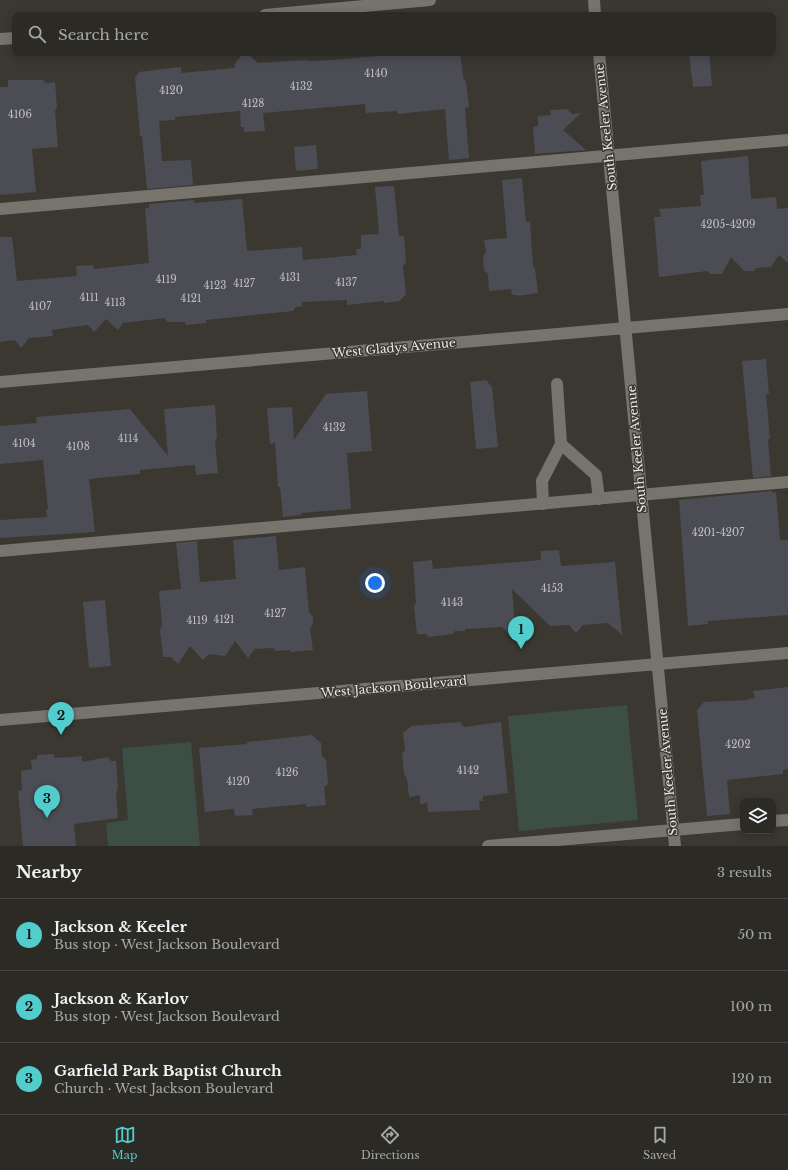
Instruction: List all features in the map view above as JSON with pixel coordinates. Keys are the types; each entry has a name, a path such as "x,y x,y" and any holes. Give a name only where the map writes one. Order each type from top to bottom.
{"street":[{"path":"298,12 430,0"},
{"path":"594,0 595,12"},
{"path":"0,39 12,38"},
{"name":"South Keeler Avenue","path":"599,56 675,846"},
{"path":"0,209 788,140"},
{"name":"West Gladys Avenue","path":"0,382 788,314"},
{"path":"543,504 542,482 561,444 557,384"},
{"path":"561,444 596,475 599,499"},
{"path":"0,551 788,482"},
{"name":"West Jackson Boulevard","path":"0,720 788,653"},
{"path":"776,821 788,820"},
{"path":"488,846 740,824"}],"green space":[{"path":"627,705 638,820 519,831 508,716"},
{"path":"191,742 200,846 108,846 106,823 128,820 122,748"}],"building":[{"path":"241,56 250,56 258,63 335,60 379,56 460,56 463,78 466,81 469,107 465,108 469,158 449,160 445,109 398,114 397,111 366,113 365,104 263,113 265,131 244,132 244,127 241,127 240,111 175,117 175,120 159,121 162,161 191,160 193,185 147,189 142,136 140,136 135,78 139,72 181,67 181,73 235,68 234,65"},
{"path":"689,56 709,56 712,86 693,87"},
{"path":"8,80 43,80 46,83 55,82 57,107 55,111 58,147 32,149 36,192 0,195 0,87 8,87"},
{"path":"567,109 572,114 581,113 563,130 586,150 535,154 533,127 538,126 538,116 551,115 550,110"},
{"path":"316,145 318,169 296,171 294,147"},
{"path":"748,156 751,199 776,197 777,209 788,208 788,263 779,255 771,267 756,268 754,271 744,271 731,257 722,274 711,274 707,271 659,277 654,217 661,217 659,209 701,206 700,195 704,195 701,161"},
{"path":"522,178 526,222 530,222 533,266 535,268 538,293 518,296 512,295 511,289 489,291 488,274 484,270 483,256 486,252 484,240 507,238 502,180"},
{"path":"394,186 399,236 404,236 406,261 403,267 406,294 400,301 384,303 384,301 347,305 347,300 302,302 302,306 296,307 293,311 206,320 206,323 186,325 185,322 167,322 165,318 123,323 118,330 106,319 94,332 88,325 52,330 53,336 29,338 21,348 15,340 0,342 0,237 12,237 17,281 77,276 76,266 93,265 94,269 149,263 145,208 149,208 149,204 194,200 195,203 242,199 247,251 302,247 303,260 357,255 356,249 361,249 361,235 379,234 375,187"},
{"path":"766,359 769,394 766,394 770,439 768,439 771,476 753,478 742,361"},
{"path":"486,380 492,387 498,447 476,449 470,382"},
{"path":"367,391 372,451 347,453 351,509 301,513 301,515 283,517 280,487 278,487 275,443 270,444 267,408 292,407 294,440 326,394"},
{"path":"215,405 217,437 215,441 218,473 196,475 195,465 140,470 140,474 89,479 95,532 0,538 0,520 47,517 46,509 48,509 43,460 0,464 0,426 37,423 36,417 130,409 168,456 164,409"},
{"path":"772,491 772,493 776,492 780,540 788,540 788,615 708,621 708,624 688,626 679,500"},
{"path":"276,536 279,570 305,567 309,612 313,617 313,623 310,629 313,650 290,652 290,650 276,651 273,648 255,649 248,658 235,641 225,656 209,654 203,660 190,646 178,664 171,657 163,657 160,630 162,624 159,591 181,589 176,543 197,541 200,582 236,579 233,540"},
{"path":"559,550 561,566 615,562 622,635 608,623 583,625 576,633 569,625 550,626 512,589 516,641 502,627 465,629 465,631 455,631 452,634 429,637 426,634 417,634 414,606 416,603 413,562 432,560 433,569 541,560 541,551"},
{"path":"105,600 111,666 89,668 83,602"},
{"path":"788,687 788,769 783,770 783,774 727,780 730,814 707,816 697,710 704,702 748,700 755,698 753,691"},
{"path":"460,722 464,727 501,722 508,793 483,796 483,801 479,801 480,810 428,812 427,803 420,804 420,795 409,797 407,779 404,774 402,754 405,750 403,733 411,726"},
{"path":"312,735 321,743 322,756 326,760 328,784 324,787 326,805 306,807 306,804 252,809 253,815 235,816 234,809 205,812 199,748 247,744 247,742"},
{"path":"54,754 54,758 82,756 82,762 108,757 111,761 116,761 118,818 74,824 76,846 23,846 18,791 22,790 21,771 32,769 31,760 37,759 37,755"}],"place":[{"name":"Jackson & Keeler","path":"521,649"},
{"name":"Jackson & Karlov","path":"61,735"},
{"name":"Garfield Park Baptist Church","path":"47,818"}]}
